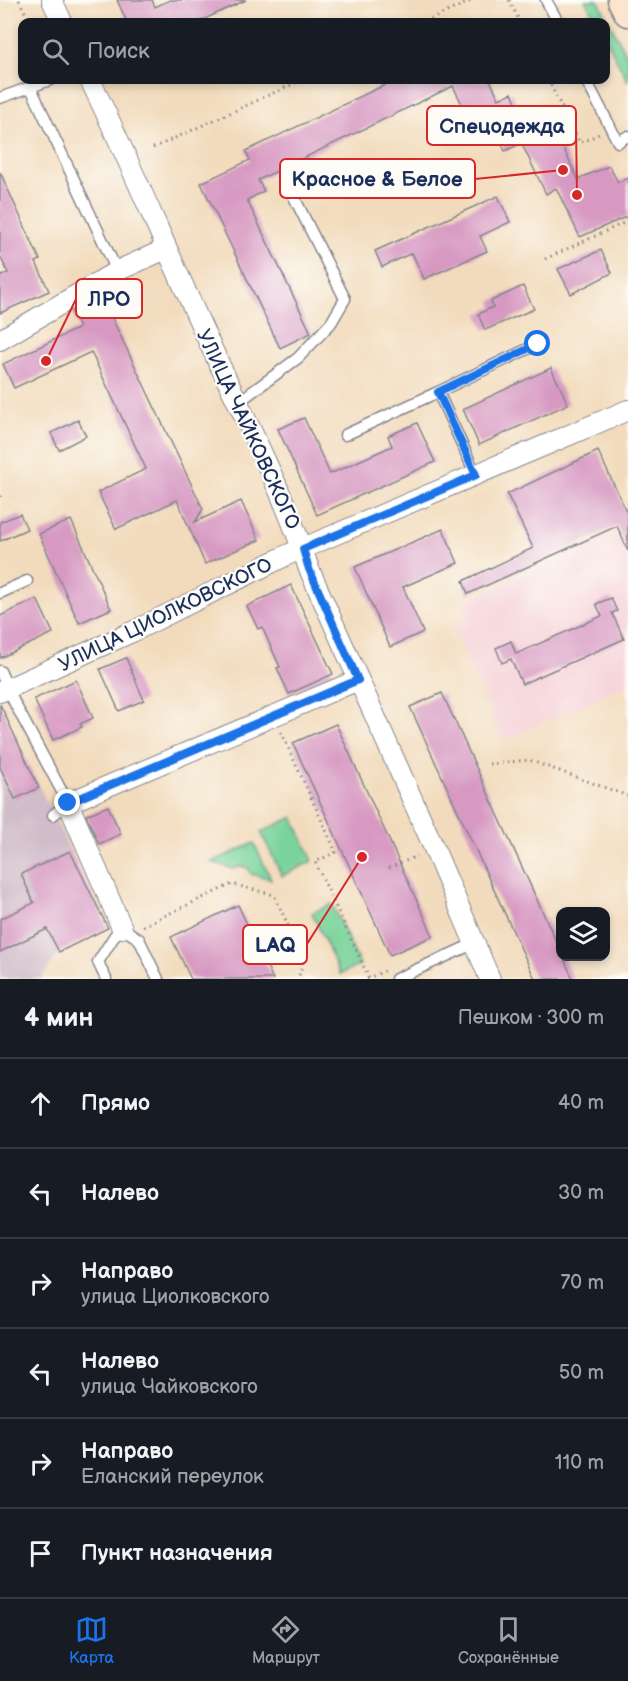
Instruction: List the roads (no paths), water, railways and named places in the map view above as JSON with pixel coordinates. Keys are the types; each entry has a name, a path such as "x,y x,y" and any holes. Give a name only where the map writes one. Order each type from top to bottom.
{"main road":[{"path":"622,0 628,12"}],"street":[{"path":"52,0 60,18"},
{"name":"УЛИЦА ЧАЙКОВСКОГО","path":"92,84 237,403 275,480 309,569 490,979"},
{"path":"0,340 117,271 166,249"},
{"name":"УЛИЦА ЦИОЛКОВСКОГО","path":"3,684 132,632 303,549 628,410"},
{"path":"125,931 68,803 358,680"}],"lane":[{"path":"546,0 556,18"},
{"path":"0,98 37,84"},
{"path":"588,84 618,142 628,136"},
{"path":"30,86 117,271"},
{"path":"237,403 298,358 331,323 345,299 287,183"},
{"path":"345,435 538,344"},
{"path":"438,392 476,475"},
{"path":"0,593 27,581"},
{"path":"3,684 68,803 52,815"},
{"path":"106,979 98,962 115,936 125,931 139,939 158,979"},
{"path":"396,979 474,944"}],"place":[{"name":"Красное & Белое","path":"563,170"},
{"name":"Спецодежда","path":"577,195"},
{"name":"ЛРО","path":"46,361"},
{"name":"LAQ","path":"362,857"}]}
